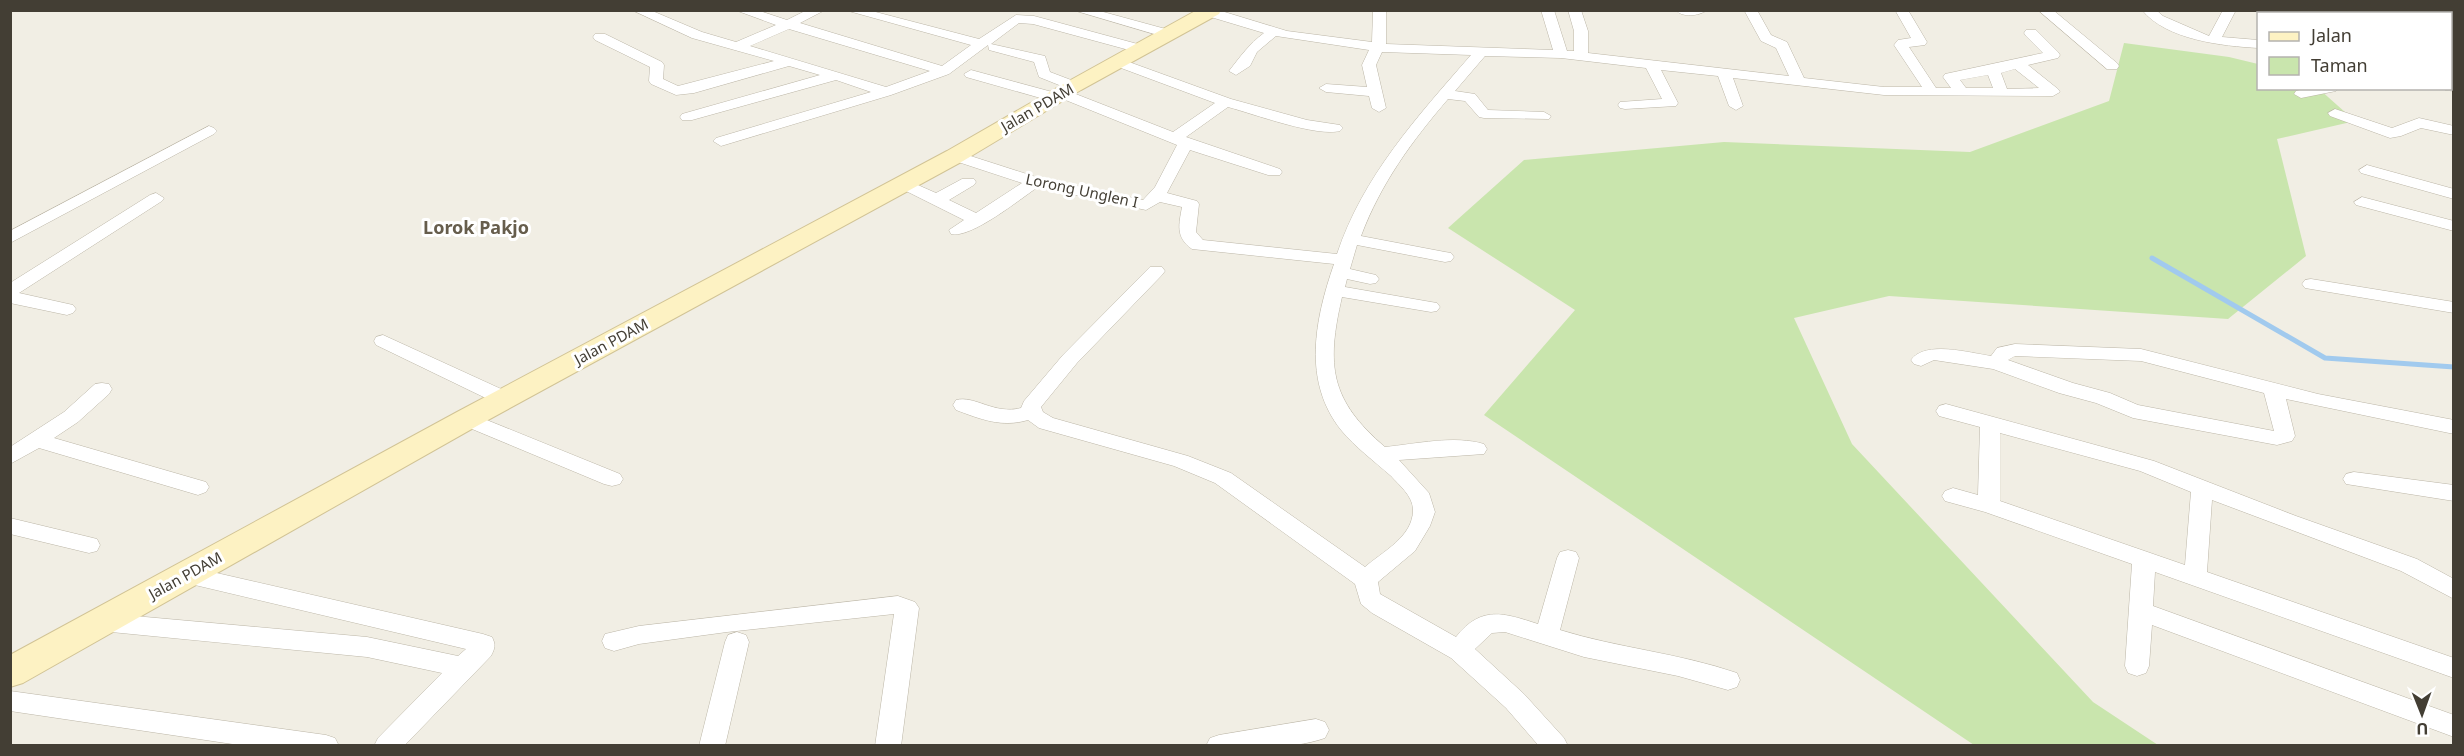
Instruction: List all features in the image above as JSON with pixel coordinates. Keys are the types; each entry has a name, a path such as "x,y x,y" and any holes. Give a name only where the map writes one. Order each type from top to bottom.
{"street":[{"path":"638,10 697,35 791,61 886,92"},
{"path":"741,10 945,71"},
{"path":"739,46 819,10"},
{"path":"851,10 1040,59 1044,74 1064,93"},
{"path":"1079,10 1168,34"},
{"path":"1546,10 1561,54"},
{"path":"1574,10 1581,31 1581,56"},
{"path":"1682,11 1701,10"},
{"path":"1750,10 1766,38 1782,45 1799,82"},
{"path":"1901,10 1920,42 1900,45 1932,92"},
{"path":"2044,10 2112,66"},
{"path":"2148,10 2158,19 2213,41 2257,44"},
{"path":"2213,41 2230,10"},
{"path":"1211,11 1273,32 1379,47 1561,54 1724,71 1884,92 2053,92 2018,64"},
{"name":"Jalan PDAM","path":"10,673 467,419 955,156 1140,49 1211,11"},
{"path":"1377,11 1379,47 1370,60 1379,108"},
{"path":"721,141 886,92 945,71 988,46 1016,19 1140,49"},
{"path":"1236,71 1245,63 1251,50 1273,32"},
{"path":"1962,92 1950,77 1997,69 2053,55 2031,33 2073,33"},
{"path":"600,37 657,65 656,81 676,91 688,90 791,61"},
{"path":"1366,580 1396,558 1412,541 1423,518 1424,508 1423,499 1414,486 1349,425 1331,396 1325,373 1324,350 1336,291 1342,266 1362,210 1378,181 1483,50"},
{"path":"1118,62 1226,102 1306,124 1335,128"},
{"path":"1625,105 1671,104 1650,63"},
{"path":"1997,69 1994,73 2002,93"},
{"path":"1724,71 1736,106"},
{"path":"971,74 1064,93 1180,141 1274,172"},
{"path":"687,117 836,75"},
{"path":"1326,88 1376,92"},
{"path":"2301,94 2321,90"},
{"path":"1446,94 1470,97 1484,114 1544,116"},
{"path":"1157,196 1180,141 1226,102"},
{"path":"2335,114 2390,133 2396,133 2419,123 2454,131"},
{"path":"10,238 209,131"},
{"name":"Lorong Unglen I","path":"955,156 1035,182 1146,204 1157,196 1191,204 1186,230 1190,239 1198,245 1342,266"},
{"path":"2367,170 2454,194"},
{"path":"936,200 968,182"},
{"path":"957,230 977,220 1035,182"},
{"path":"902,183 977,220"},
{"path":"10,291 156,198"},
{"path":"2362,201 2454,226"},
{"path":"1351,239 1445,257"},
{"path":"1342,266 1370,279"},
{"path":"1156,271 1070,359 1031,406 1035,417 1046,423 1181,461 1223,478 1366,580 1369,598 1380,607 1460,651 1508,694 1555,746"},
{"path":"2311,284 2454,308"},
{"path":"1336,291 1431,307"},
{"path":"10,297 67,309"},
{"path":"383,342 505,399"},
{"path":"1996,363 2004,352 2015,350 2132,354 2162,359 2273,390 2383,416 2454,427"},
{"path":"1921,360 1931,354 1996,363 2066,388 2103,398 2133,411 2277,438 2285,436 2285,432 2273,390"},
{"path":"10,457 71,417 102,389"},
{"path":"963,405 1005,418 1014,418 1032,412"},
{"path":"1946,411 2147,466 2288,522 2409,565 2454,590"},
{"path":"467,419 612,479"},
{"path":"1989,505 1990,423"},
{"path":"37,440 198,487"},
{"path":"1379,455 1432,449 1477,449"},
{"path":"2354,478 2454,493"},
{"path":"2195,578 2202,486"},
{"path":"1953,496 1989,505 2454,668"},
{"path":"10,526 89,544"},
{"path":"1547,635 1568,558"},
{"path":"2137,666 2144,559"},
{"path":"186,575 483,644 482,649 387,746"},
{"path":"614,641 639,635 727,623 904,606 907,608 888,746"},
{"path":"2141,611 2454,726"},
{"path":"101,622 367,647 463,667"},
{"path":"1460,651 1476,629 1488,622 1505,623 1584,647 1678,666 1728,680"},
{"path":"712,746 737,642"},
{"path":"10,701 326,746"},
{"path":"1233,745 1316,730"}],"green space":[{"path":"2124,43 2229,57 2257,64 2257,90 2320,90 2355,121 2277,139 2306,256 2228,319 1889,296 1794,318 1852,444 2093,702 2158,745 1974,745 1484,415 1575,310 1448,228 1524,160 1724,142 1970,152 2109,101"}],"waterway":[{"path":"2152,258 2325,358 2454,367"}],"district":[{"name":"Lorok Pakjo","path":"476,227"}]}
